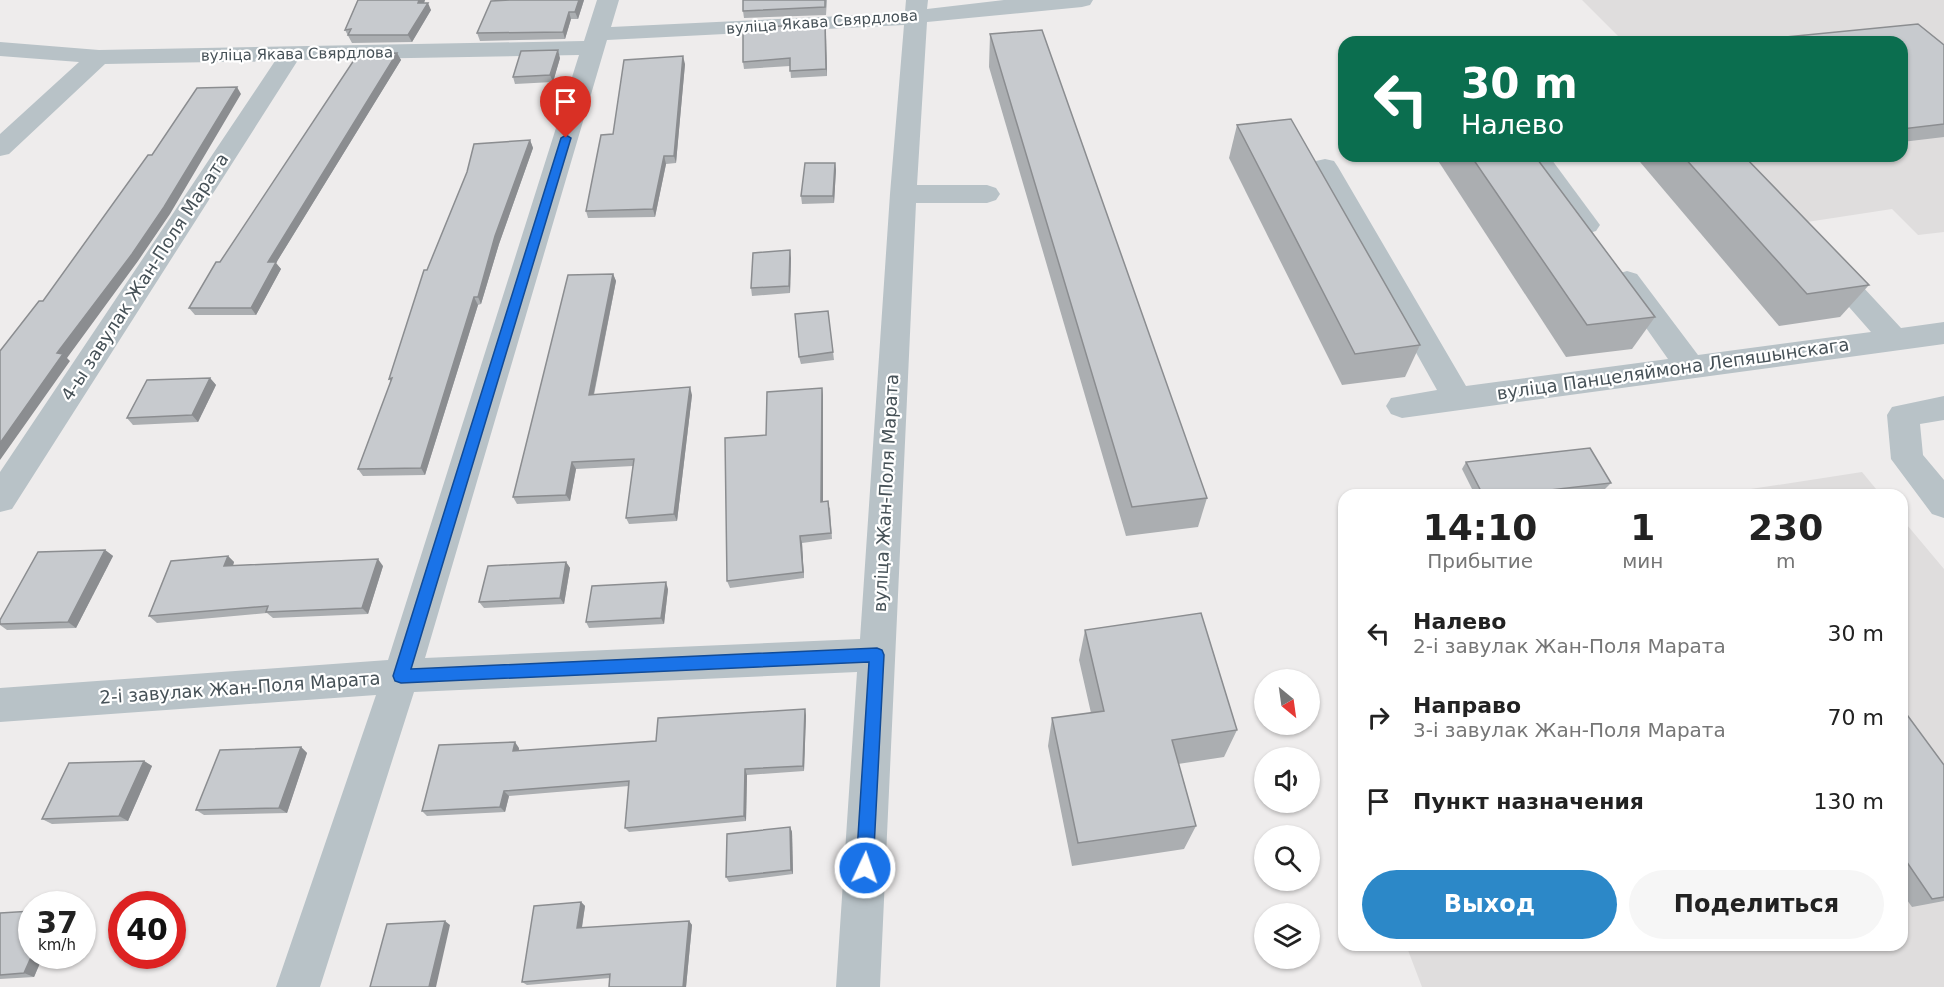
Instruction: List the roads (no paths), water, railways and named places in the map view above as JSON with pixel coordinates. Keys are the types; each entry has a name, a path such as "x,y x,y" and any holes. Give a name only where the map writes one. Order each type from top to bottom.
{"street":[{"path":"298,987 401,676 608,0"},
{"name":"вуліца Якава Свярдлова","path":"0,49 99,57 290,55 596,41 885,21 916,9 976,9 1082,0"},
{"name":"вуліца Жан-Поля Марата","path":"858,987 903,194 916,9"},
{"name":"4-ы завулак Жан-Поля Марата","path":"0,499 290,55"},
{"path":"0,148 99,57"},
{"path":"1540,162 1690,367"},
{"path":"1325,167 1457,398"},
{"path":"903,194 987,194"},
{"path":"1806,243 1895,339"},
{"name":"вуліца Панцеляймона Лепяшынскага","path":"1402,406 1944,333"},
{"path":"1944,408 1903,415 1906,459 1944,504"},
{"name":"2-і завулак Жан-Поля Марата","path":"0,705 401,676 877,655"}]}
